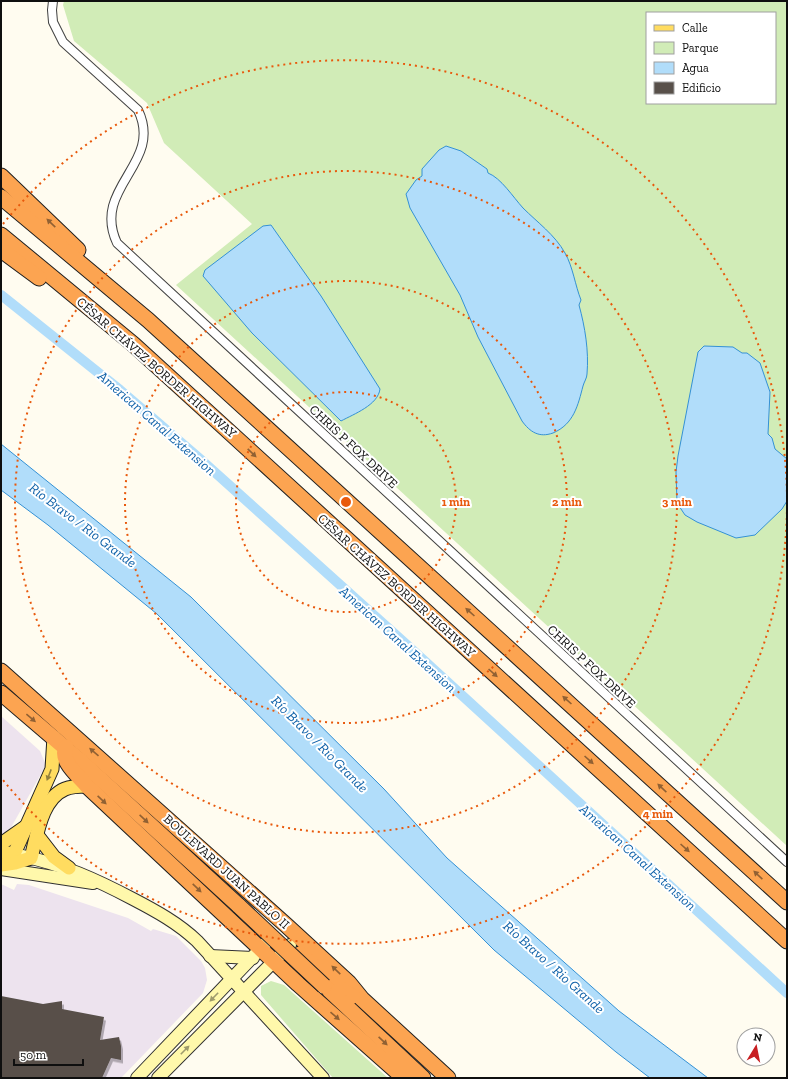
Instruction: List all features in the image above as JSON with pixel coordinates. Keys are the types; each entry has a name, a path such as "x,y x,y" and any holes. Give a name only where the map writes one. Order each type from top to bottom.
{"highway":[{"path":"1,176 97,267 148,320"},
{"name":"CÉSAR CHÁVEZ BORDER HIGHWAY","path":"1,197 148,320 787,902"},
{"name":"CÉSAR CHÁVEZ BORDER HIGHWAY","path":"1,235 133,344 787,941"},
{"path":"1,250 82,310 133,344"},
{"name":"BOULEVARD JUAN PABLO II","path":"1,670 165,815 328,963 349,983 362,999 448,1078"},
{"name":"BOULEVARD JUAN PABLO II","path":"1,693 66,747 423,1078"},
{"path":"66,747 64,751 66,759 87,786 235,925 257,953 274,961 404,1078"},
{"path":"165,815 181,844 290,945 344,992 362,999"},
{"path":"235,925 245,923 249,920 252,915 251,908"},
{"path":"298,984 296,974 299,968 304,964 314,966"}],"main road":[{"path":"23,858 26,826 52,769 54,737"},
{"path":"1,866 23,858 37,835 42,815 55,796 70,787 87,786"},
{"path":"1,844 9,840 26,826"},
{"path":"37,835 54,857 69,868"},
{"path":"1,852 23,858"}],"street":[{"name":"CHRIS P FOX DRIVE","path":"53,1 53,22 63,42 138,110 143,119 144,128 142,149 112,205 110,224 117,243 787,862"},
{"path":"23,858 69,868 105,884 176,923 197,941 323,1078"},
{"path":"23,858 38,870 54,876"},
{"path":"1,869 105,884"},
{"path":"137,1078 277,933"},
{"path":"158,1078 290,945"},
{"path":"210,956 257,953"}],"shaded area":[{"path":"1,716 40,751 46,765 8,833 1,836"},
{"path":"1,884 14,890 17,884 29,885 128,918 151,931 153,929 176,936 201,961 205,968 207,980 203,993 121,1078 1,1078"}],"green space":[{"path":"64,1 787,1 787,846 176,285 252,224 164,143 147,103 74,41 63,5"},
{"path":"271,981 284,985 388,1078 333,1078 261,995 261,986"}],"water":[{"path":"446,146 461,151 487,169 488,173 498,179 523,208 556,240 561,246 570,264 581,300 579,305 586,339 587,376 574,413 566,425 553,433 543,435 535,433 522,421 478,337 460,295 410,208 406,194 416,180 422,176 422,169 439,150"},
{"path":"271,225 321,296 380,389 375,400 359,412 341,421 252,333 203,276 205,270 263,226"},
{"path":"704,346 733,347 742,353 747,353 760,363 770,392 768,434 772,438 775,449 787,459 787,501 782,509 755,535 736,538 697,522 685,515 677,503 676,472 678,456 698,352"},
{"name":"Río Bravo / Rio Grande","path":"1,444 191,597 384,789 447,858 619,1011 708,1078 650,1078 616,1052 494,950 157,614 48,525 1,490"}],"building":[{"path":"1,996 43,1004 62,1001 62,1009 104,1017 100,1040 119,1037 121,1046 121,1060 111,1058 102,1078 1,1078"}],"waterway":[{"name":"American Canal Extension","path":"1,295 120,390 199,458 407,645 787,993"}]}
